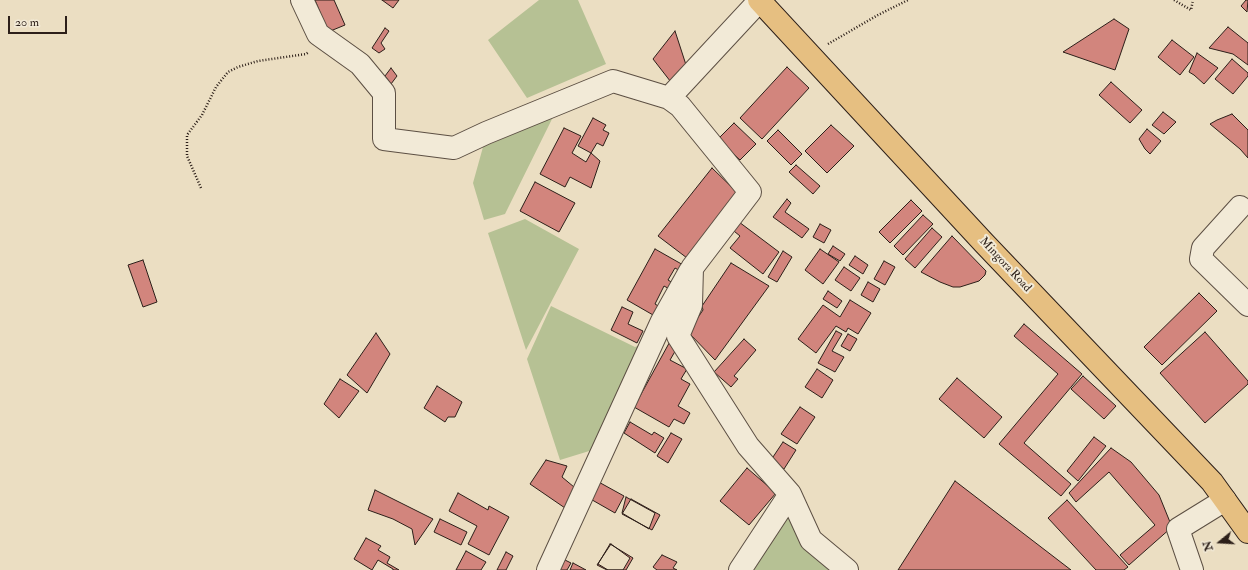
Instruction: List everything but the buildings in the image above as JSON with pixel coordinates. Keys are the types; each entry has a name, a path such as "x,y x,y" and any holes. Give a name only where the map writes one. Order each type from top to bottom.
{"main road":[{"name":"Mingora Road","path":"760,0 984,242 1212,482 1248,532"}],"street":[{"path":"302,0 318,34 360,64 384,93 384,139 454,148 613,81 669,98 680,106 750,192 692,268 662,321 548,570"},
{"path":"669,98 760,0"},
{"path":"1240,207 1203,248 1201,259 1248,305"},
{"path":"692,268 691,305 678,336 748,446 790,494 811,540 847,570"},
{"path":"740,570 790,494"},
{"path":"1192,570 1178,529 1224,500"}],"path":[{"path":"810,54 878,14 908,0"},
{"path":"1174,0 1191,10 1193,0"},
{"path":"201,188 187,156 187,134 202,115 216,87 228,72 238,67 306,54 315,46 318,34"}],"green space":[{"path":"539,0 578,0 606,64 527,98 488,40"},
{"path":"553,117 505,214 484,220 473,183 483,147"},
{"path":"525,219 579,249 526,350 488,233"},
{"path":"551,306 635,347 644,343 599,448 560,460 527,359"},
{"path":"788,506 833,570 745,570"}]}
